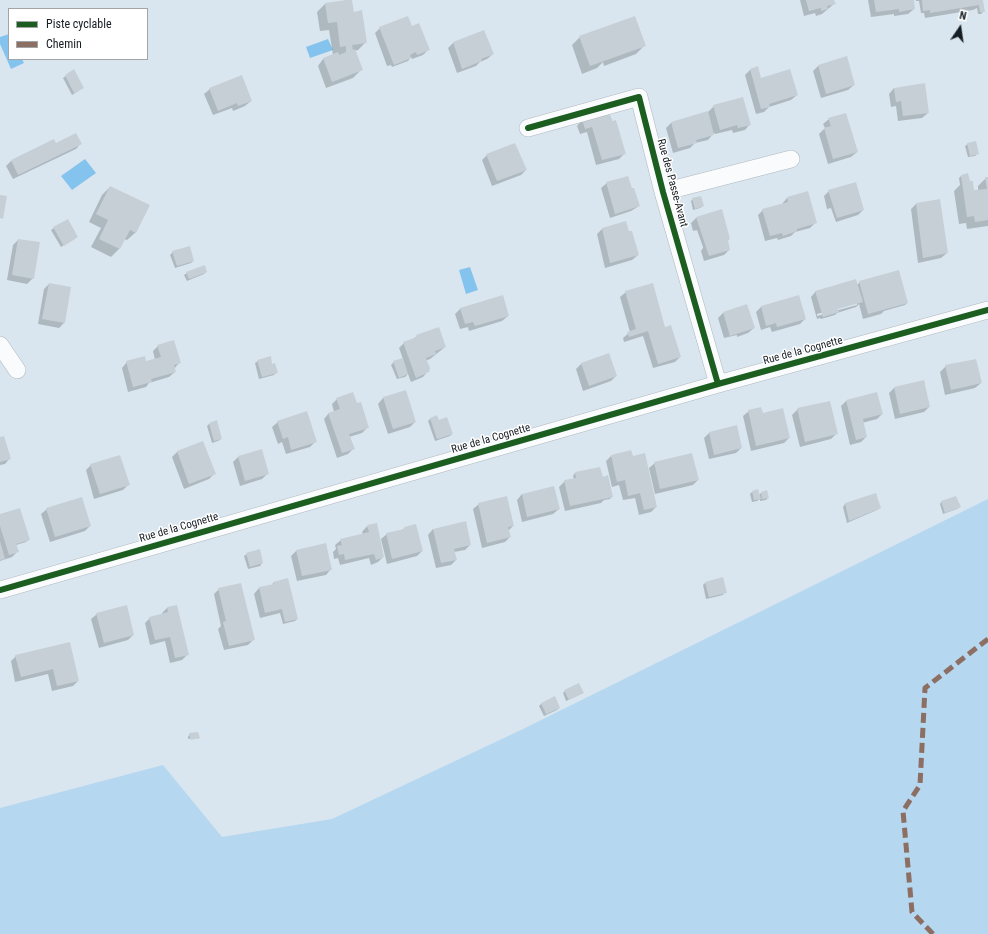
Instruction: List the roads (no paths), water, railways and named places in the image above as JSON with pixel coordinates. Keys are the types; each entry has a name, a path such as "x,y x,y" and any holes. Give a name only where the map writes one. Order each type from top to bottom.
{"street":[{"name":"Rue des Passe-Avant","path":"528,128 639,97 663,192 718,384"},
{"name":"Rue des Passe-Avant","path":"663,192 791,159"},
{"name":"Rue de la Cognette","path":"0,590 718,384 988,310"},
{"path":"0,345 17,370"}],"water":[{"path":"8,34 8,60 22,60 24,63 11,69 0,44 0,37"},
{"path":"328,39 333,50 310,58 306,47"},
{"path":"85,159 96,173 72,190 61,176"},
{"path":"470,267 478,290 466,294 459,270"}]}
